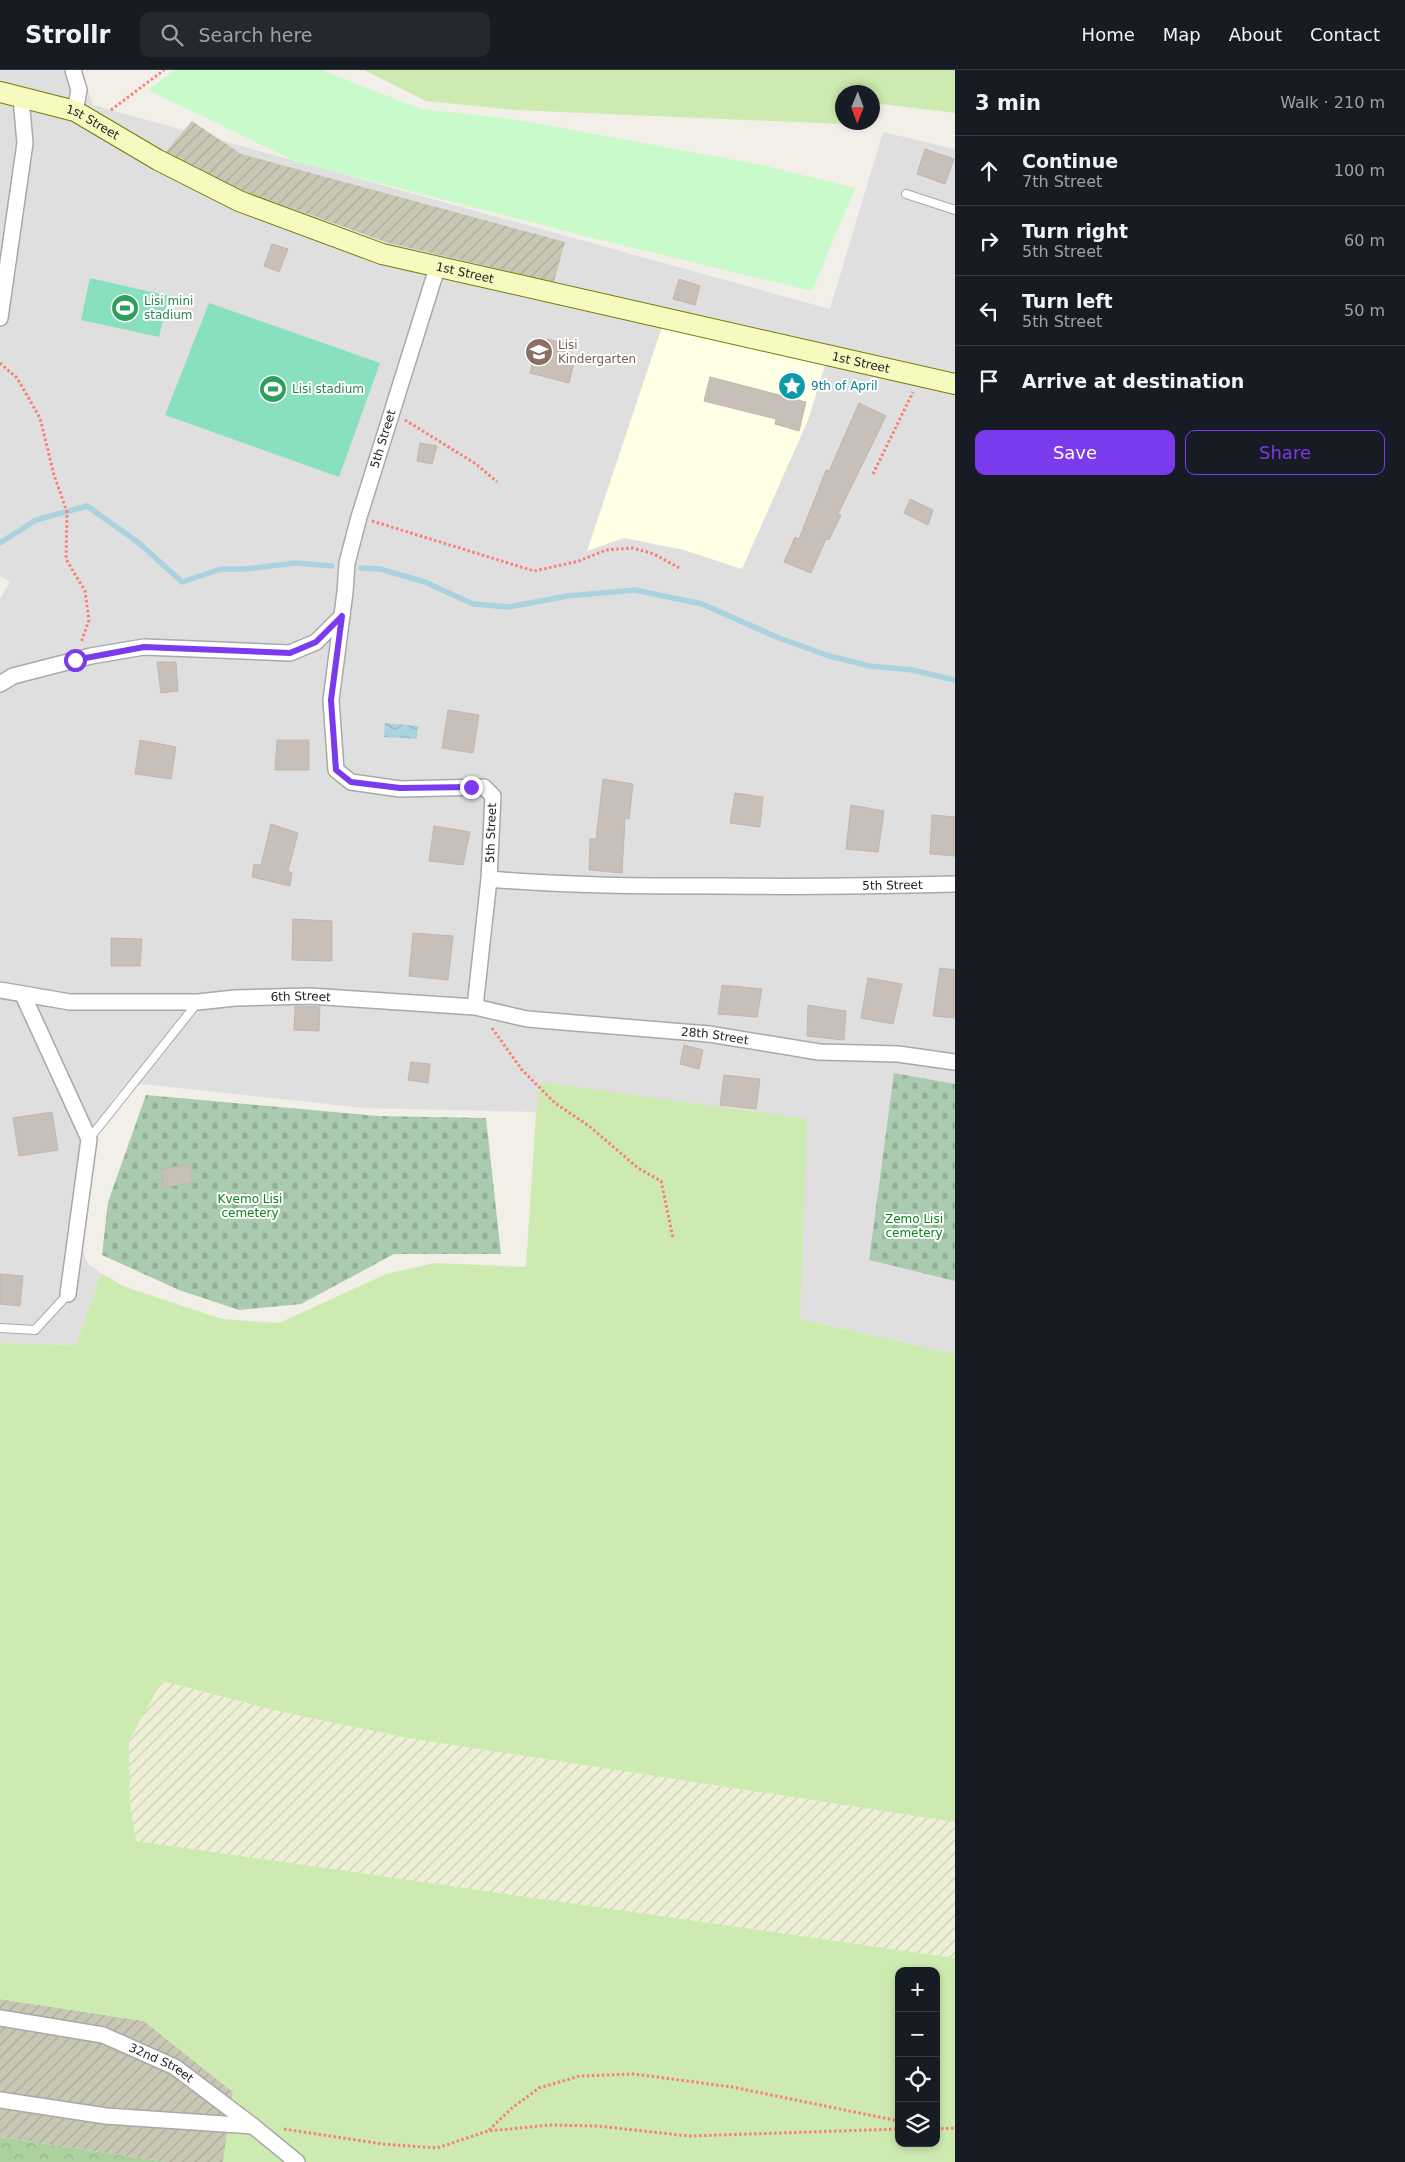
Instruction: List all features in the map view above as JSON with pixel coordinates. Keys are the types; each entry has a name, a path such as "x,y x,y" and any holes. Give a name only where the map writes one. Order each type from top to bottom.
{"main road":[{"name":"1st Street","path":"0,92 76,111 158,160 239,201 382,254 438,265 920,378 955,384"}],"street":[{"path":"73,70 79,90 76,111"},
{"path":"0,318 25,143 21,98"},
{"name":"5th Street","path":"438,265 359,516 347,562 331,700 336,770 351,782 400,788 484,787 493,796 489,879 549,884 639,886 864,887 955,884"},
{"path":"0,684 13,676 75,660 144,647 290,653 316,642 342,616"},
{"path":"475,1006 489,879"},
{"name":"6th Street","path":"0,990 70,1002 198,1002 235,998 310,996 475,1006"},
{"path":"23,995 89,1139 68,1294"},
{"name":"28th Street","path":"475,1006 527,1018 709,1034 819,1052 898,1054 955,1062"},
{"name":"32nd Street","path":"0,2018 104,2035 175,2067 297,2162"},
{"path":"0,2100 106,2116 253,2126"}],"lane":[{"path":"906,194 955,210"},
{"path":"89,1139 198,1002"},
{"path":"0,1328 35,1330 68,1294"}],"path":[{"path":"95,122 164,70"},
{"path":"0,363 17,378 40,418 54,475 67,512 66,559 85,591 89,620 75,660"},
{"path":"873,474 920,378"},
{"path":"392,412 476,464 497,482"},
{"path":"359,516 534,571 579,562 606,550 632,548 654,554 681,569"},
{"path":"475,1006 522,1070 555,1103 589,1126 638,1168 661,1181 673,1238"},
{"path":"488,2131 512,2108 539,2088 580,2076 634,2074 732,2087 895,2120"},
{"path":"279,2128 382,2144 437,2148 488,2131 551,2125 588,2126 689,2136 895,2129"},
{"path":"940,2128 955,2128"}],"shaded area":[{"path":"0,70 81,70 93,105 830,309 883,132 955,149 955,1354 800,1319 541,1083 536,1112 365,1108 132,1083 114,1097 95,1130 81,1247 88,1264 101,1273 76,1345 0,1343 0,599 10,582 0,576"},
{"path":"192,121 241,154 565,242 554,282 389,243 219,182 166,152"},
{"path":"662,327 825,365 808,420 742,569 684,550 624,538 587,551"},
{"path":"161,1681 278,1711 408,1738 955,1822 955,1958 136,1842 130,1804 129,1740"},
{"path":"0,1999 144,2021 233,2092 223,2162 166,2162 0,2137"}],"green space":[{"path":"175,70 321,70 421,109 513,119 762,165 855,188 812,291 589,237 297,162 148,90"},
{"path":"364,70 955,70 955,113 880,104 880,85 835,85 835,124 515,110 426,101"},
{"name":"Lisi mini stadium","path":"90,278 169,296 159,337 81,320"},
{"name":"Lisi stadium","path":"209,303 380,363 339,477 165,415"},
{"name":"Zemo Lisi cemetery","path":"894,1073 955,1084 955,1281 869,1260"},
{"path":"541,1082 807,1119 800,1319 955,1354 955,1822 408,1738 278,1711 162,1681 129,1740 130,1804 136,1841 955,1958 955,2162 223,2162 233,2092 144,2021 0,1999 0,1343 76,1345 101,1273 123,1286 222,1319 279,1323 386,1274 435,1263 526,1267 536,1112"},
{"name":"Kvemo Lisi cemetery","path":"146,1095 378,1116 486,1118 501,1254 394,1254 301,1304 239,1310 179,1290 102,1255 108,1202"},
{"path":"0,2137 166,2162 0,2162"}],"water":[{"path":"385,723 418,726 417,739 384,737"}],"building":[{"path":"925,149 954,159 945,184 917,174"},
{"path":"272,244 288,249 279,272 264,266"},
{"path":"679,279 700,286 695,305 673,299"},
{"path":"547,339 571,345 568,361 574,362 569,383 530,373 537,345 546,347"},
{"path":"710,377 806,402 799,431 775,424 776,419 704,401"},
{"path":"859,403 886,416 838,514 841,515 829,540 826,539 811,573 784,562 795,537 799,539 826,470 829,471"},
{"path":"420,443 437,446 432,464 417,461"},
{"path":"910,499 933,510 928,525 904,513"},
{"path":"157,662 176,662 178,691 161,693"},
{"path":"448,710 479,715 473,753 442,748"},
{"path":"140,740 176,747 171,779 135,774"},
{"path":"277,740 309,740 309,770 275,770"},
{"path":"603,779 633,784 629,819 625,818 622,873 589,870 590,839 596,839"},
{"path":"735,793 763,797 760,827 730,823"},
{"path":"851,805 884,811 878,852 846,849"},
{"path":"932,815 955,817 955,856 930,854"},
{"path":"271,824 298,833 288,871 292,873 290,886 252,877 254,864 261,865"},
{"path":"434,826 470,832 463,865 429,861"},
{"path":"293,919 332,921 332,961 292,960"},
{"path":"413,933 453,936 448,980 409,976"},
{"path":"111,938 142,939 140,966 111,966"},
{"path":"940,968 955,970 955,1018 933,1016"},
{"path":"868,978 902,984 893,1024 861,1018"},
{"path":"722,985 762,989 757,1017 718,1014"},
{"path":"808,1005 846,1011 844,1040 807,1036"},
{"path":"295,1006 320,1007 319,1031 294,1030"},
{"path":"684,1045 703,1050 699,1069 680,1064"},
{"path":"411,1062 430,1064 428,1083 408,1080"},
{"path":"724,1075 760,1079 756,1109 720,1105"},
{"path":"52,1112 58,1150 19,1156 13,1118"},
{"path":"189,1165 192,1183 164,1187 161,1169"},
{"path":"0,1274 23,1276 20,1306 0,1304"}],"waterway":[{"path":"0,543 36,520 87,506 139,543 182,582 221,569 245,569 295,563 332,566"},
{"path":"361,568 380,569 425,582 473,604 509,607 567,596 635,590 702,604 779,638 829,656 870,666 913,670 955,680"}],"place":[{"name":"Lisi mini stadium","path":"125,308"},
{"name":"Lisi Kindergarten","path":"539,352"},
{"name":"9th of April","path":"792,386"},
{"name":"Lisi stadium","path":"273,389"}],"route":[{"path":"75,660 144,647 290,653 316,642 342,616 331,700 336,770 351,782 400,788 471,787"}]}
